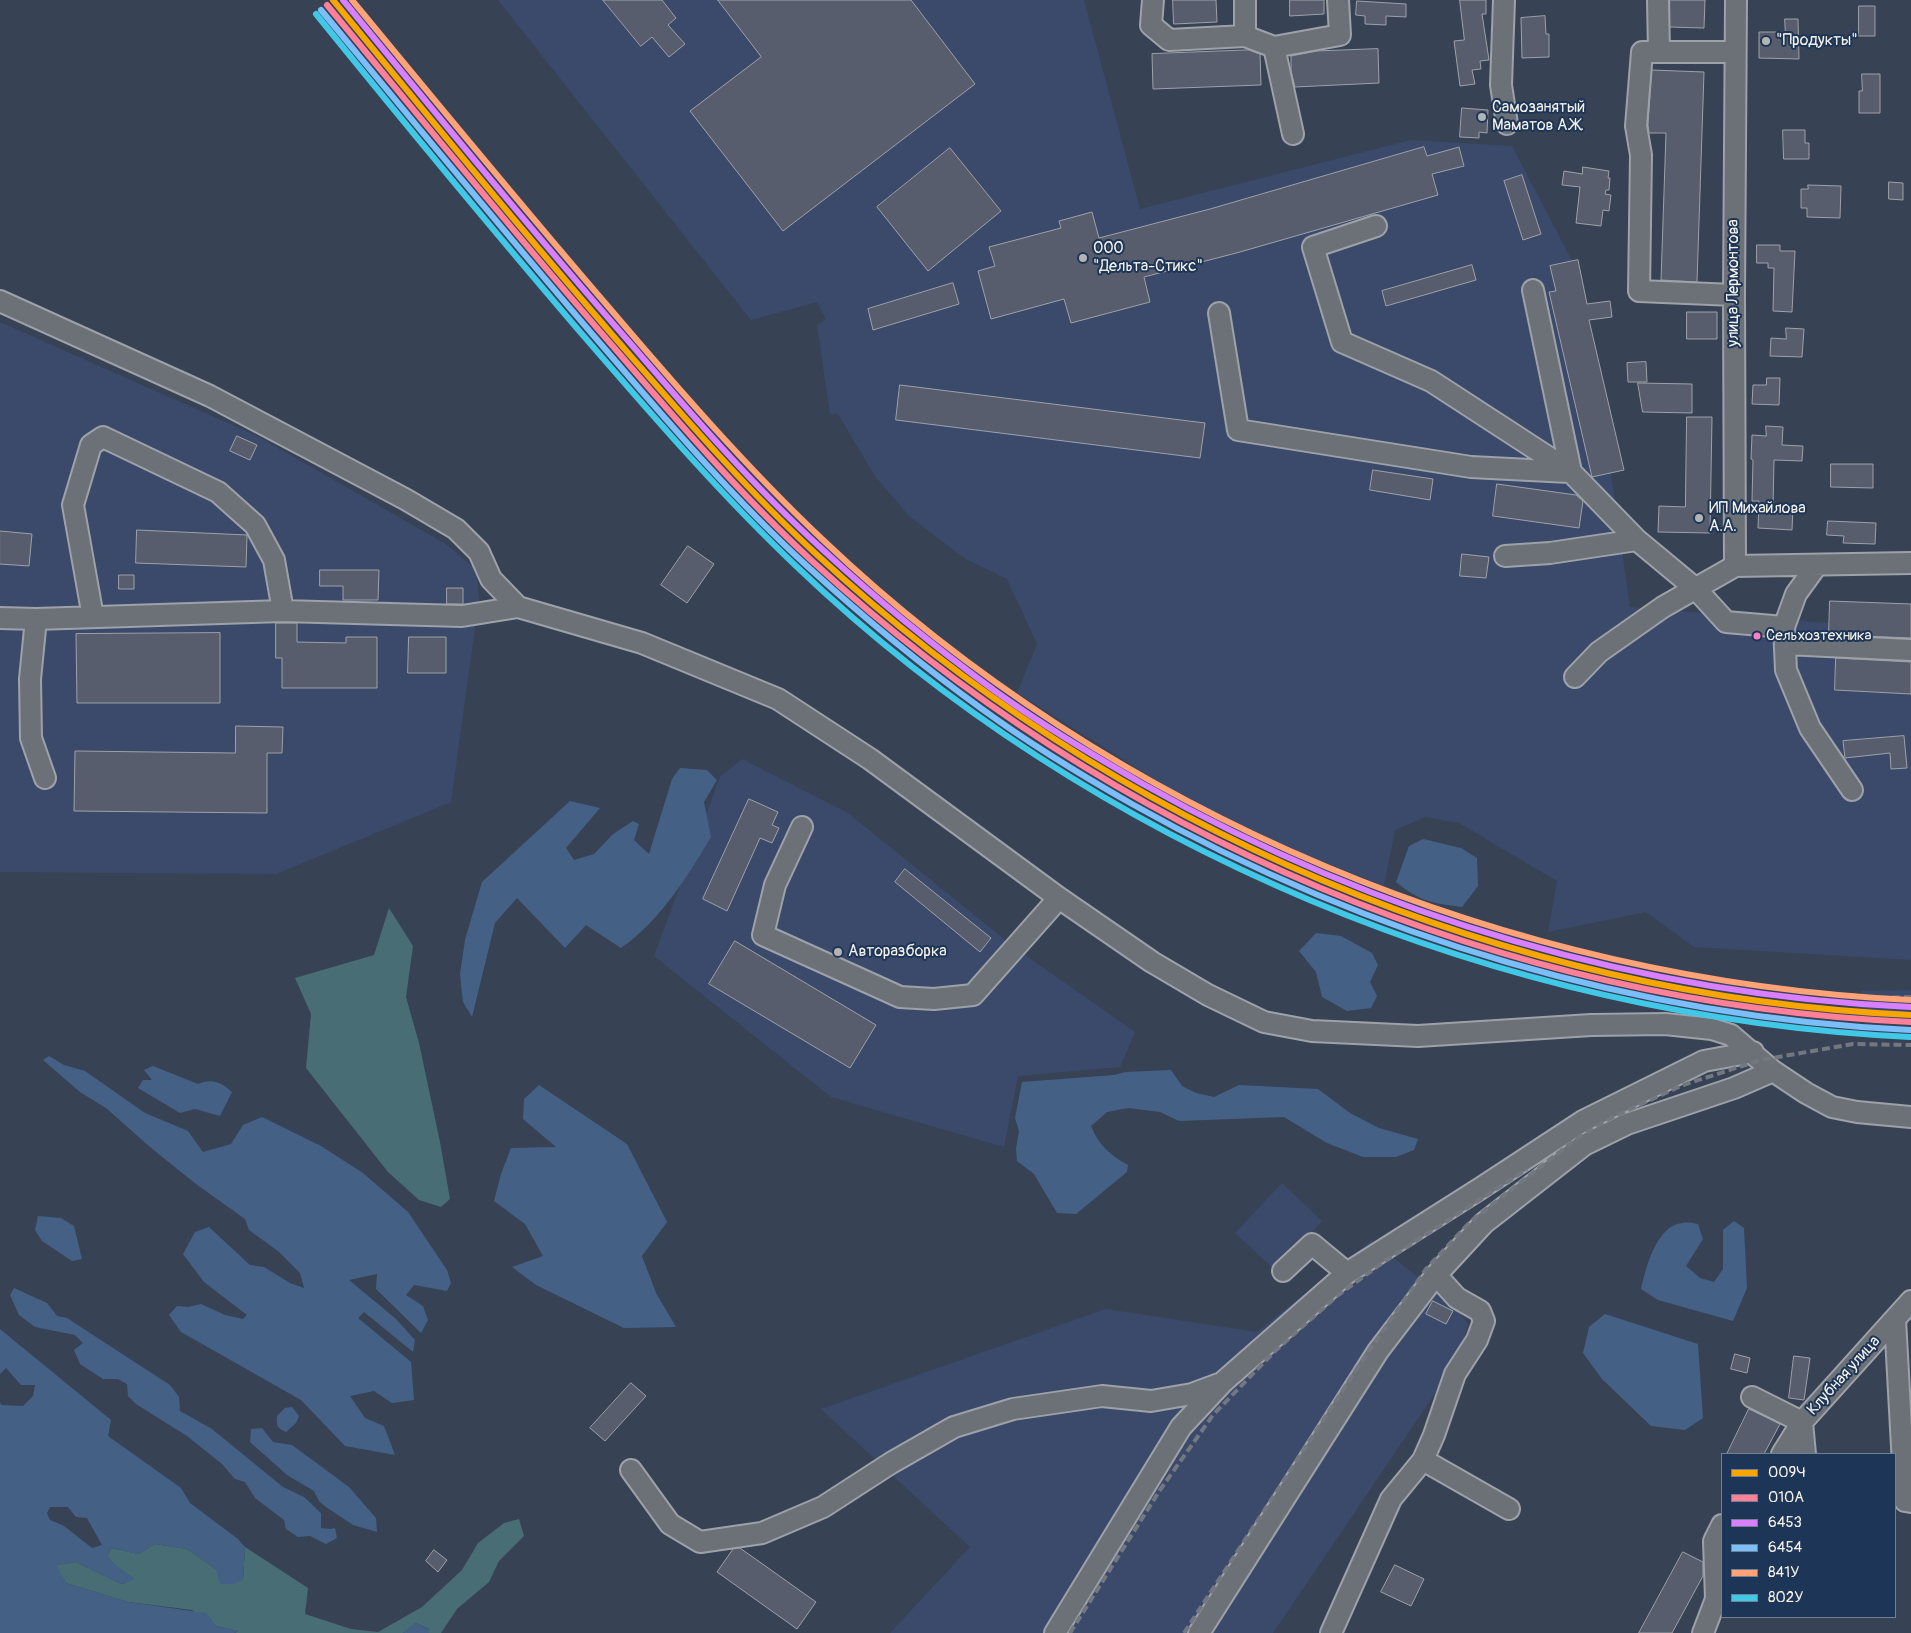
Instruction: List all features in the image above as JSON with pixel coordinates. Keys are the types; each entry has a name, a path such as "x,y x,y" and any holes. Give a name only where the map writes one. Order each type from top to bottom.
{"street":[{"path":"1153,0 1151,26 1169,40 1245,36 1274,47 1340,35 1338,0"},
{"path":"1245,0 1245,36"},
{"path":"1504,0 1501,85 1507,124"},
{"path":"1658,0 1659,52"},
{"name":"улица Лермонтова","path":"1735,566 1736,0"},
{"path":"1274,47 1292,134"},
{"path":"1734,295 1639,290 1641,155 1636,126 1642,52 1735,52"},
{"path":"1376,226 1314,247 1342,342 1431,381 1570,472 1637,540 1696,589 1726,622 1785,636 1911,650"},
{"path":"1533,290 1570,472"},
{"path":"0,301 210,396 405,499 456,529 479,552 491,579 518,607"},
{"path":"1218,313 1238,430 1471,467 1570,472"},
{"path":"93,617 73,505 91,445 103,437 218,492 255,525 274,560 283,611"},
{"path":"1505,556 1550,553 1637,540"},
{"path":"1575,677 1599,652 1663,607 1735,566 1911,563"},
{"path":"1817,565 1796,594 1785,636 1786,670 1810,728 1852,790"},
{"path":"0,618 36,619 283,611 462,616 518,607 642,644 778,699 870,759 1059,898 1152,962 1208,995 1264,1022 1312,1031 1418,1036 1591,1025 1665,1024 1712,1029 1731,1035 1773,1071 1806,1093 1832,1107 1911,1118"},
{"path":"36,619 30,679 31,738 45,778"},
{"path":"802,827 775,885 763,935 900,997 934,999 973,995 1059,898"},
{"path":"1055,1633 1181,1427 1223,1382 1347,1273 1583,1121 1704,1061 1753,1052"},
{"path":"1199,1633 1378,1351 1436,1275 1484,1223 1584,1145 1627,1124 1734,1088 1773,1071"},
{"path":"1283,1271 1312,1244 1347,1273"},
{"path":"1331,1633 1391,1499 1423,1460 1434,1436 1456,1374 1477,1340 1484,1322 1480,1312 1457,1298 1436,1275"},
{"name":"Клубная улица","path":"1783,1453 1802,1422 1911,1301"},
{"path":"1895,1319 1905,1502 1911,1502"},
{"path":"631,1470 670,1524 700,1542 744,1536 762,1533 823,1507 891,1463 954,1428 1004,1411 1102,1396 1151,1401 1192,1394 1223,1382"},
{"path":"1752,1397 1802,1422 1805,1453"},
{"path":"1423,1460 1508,1509"},
{"path":"1703,1633 1716,1599 1714,1541 1721,1528"}],"shaded area":[{"path":"498,0 1084,0 1140,209 1411,140 1512,146 1584,284 1630,607 1911,630 1911,960 1694,947 1646,912 1548,932 1557,881 1459,823 1425,817 1395,830 1384,886 1304,854 1183,797 1017,693 1037,644 1007,579 964,558 909,516 875,476 838,414 830,414 817,325 826,319 817,302 751,320"},
{"path":"0,322 257,436 444,543 476,569 479,599 451,802 276,874 0,872"},
{"name":"Авторазборка","path":"742,759 848,813 1015,948 1135,1032 1120,1067 1018,1076 1004,1147 831,1097 654,956 720,777"},
{"path":"680,768 707,770 717,780 704,802 711,837 682,883 660,912 621,948 586,925 565,948 517,898 495,923 472,1017 463,1002 460,974 465,940 482,882 570,801 600,808 566,848 574,860 594,854 613,834 633,821 639,824 634,840 649,854 672,779"},
{"path":"1423,839 1461,848 1477,858 1478,886 1462,907 1427,901 1396,882 1409,846"},
{"path":"1316,933 1341,936 1372,953 1378,965 1370,982 1377,996 1371,1008 1347,1011 1322,997 1316,972 1299,951"},
{"path":"1911,990 1911,1023 1859,1021 1862,991"},
{"path":"49,1056 64,1065 85,1071 145,1113 188,1131 203,1152 231,1144 243,1125 262,1117 321,1146 363,1173 408,1212 447,1270 451,1283 447,1291 414,1285 406,1295 423,1306 428,1320 421,1333 376,1289 377,1274 349,1280 396,1319 415,1340 413,1352 364,1312 358,1318 411,1362 414,1400 392,1403 374,1391 350,1396 365,1418 384,1426 395,1455 345,1446 301,1400 181,1332 169,1315 177,1306 188,1307 201,1304 225,1315 243,1319 247,1315 204,1282 183,1254 195,1232 209,1227 250,1265 264,1267 290,1283 304,1288 300,1273 278,1251 249,1230 245,1219 196,1184 106,1108 80,1092 43,1060"},
{"path":"153,1066 198,1084 207,1081 220,1083 232,1092 220,1116 195,1109 180,1113 138,1088 143,1080 152,1080 144,1070"},
{"path":"1171,1070 1182,1086 1196,1093 1214,1097 1239,1085 1318,1089 1350,1113 1379,1128 1418,1139 1414,1150 1396,1157 1363,1157 1327,1143 1284,1117 1179,1121 1160,1112 1128,1108 1107,1112 1091,1126 1097,1138 1106,1149 1128,1165 1127,1172 1076,1214 1057,1213 1034,1174 1017,1161 1016,1149 1019,1131 1015,1118 1022,1082 1114,1075 1126,1072"},
{"path":"539,1085 627,1144 667,1222 642,1256 656,1293 676,1327 624,1328 536,1285 512,1267 543,1256 525,1224 494,1201 501,1174 511,1148 556,1147 523,1119 524,1099"},
{"path":"1282,1183 1322,1221 1276,1271 1235,1233"},
{"path":"38,1216 61,1218 74,1226 82,1259 72,1261 42,1241 35,1230"},
{"path":"1734,1221 1744,1228 1747,1288 1733,1321 1658,1300 1641,1289 1649,1259 1659,1239 1674,1226 1685,1223 1698,1224 1703,1239 1686,1266 1700,1278 1714,1282 1723,1269 1723,1230"},
{"path":"1372,1240 1457,1309 1468,1324 1459,1358 1273,1633 890,1633 970,1547 821,1409 1106,1309 1257,1332"},
{"path":"14,1288 47,1303 57,1316 67,1318 170,1385 179,1397 180,1411 212,1429 283,1487 304,1497 321,1513 321,1528 335,1528 337,1538 326,1544 310,1536 298,1537 286,1529 284,1520 255,1498 245,1482 235,1479 222,1464 187,1436 136,1404 128,1396 127,1384 118,1379 103,1379 80,1364 74,1350 83,1343 75,1335 35,1327 19,1315 10,1295"},
{"path":"1605,1314 1698,1344 1703,1418 1685,1430 1651,1426 1602,1379 1583,1353 1589,1327"},
{"path":"0,1329 111,1420 108,1436 181,1488 190,1503 238,1539 245,1547 243,1580 234,1584 220,1584 216,1569 187,1549 155,1544 138,1554 112,1548 107,1556 115,1565 135,1579 122,1584 76,1562 56,1565 66,1583 128,1602 206,1613 216,1626 239,1631 234,1633 0,1633 0,1402 1,1405 23,1406 33,1396 35,1385 21,1385 6,1368 0,1374","holes":["50,1507 68,1507 76,1517 87,1518 102,1545 92,1548 64,1526 50,1520 47,1513"]},
{"path":"292,1407 299,1416 296,1423 286,1432 278,1426 277,1416 285,1408"},
{"path":"262,1428 273,1442 292,1445 349,1487 376,1518 377,1532 353,1525 326,1507 319,1501 314,1491 287,1475 250,1442 251,1429"},
{"path":"416,1623 430,1630 429,1633 403,1633"}],"green space":[{"path":"389,908 413,946 406,997 419,1043 450,1199 441,1207 419,1200 388,1172 306,1068 311,1014 295,978 374,955"},
{"path":"519,1519 524,1536 499,1561 489,1582 457,1609 441,1633 429,1633 429,1629 416,1623 403,1633 235,1633 238,1631 216,1626 192,1610 128,1602 66,1583 55,1565 76,1562 122,1584 134,1579 115,1565 107,1556 112,1548 138,1554 155,1544 187,1549 216,1569 243,1580 245,1547 308,1588 305,1614 351,1629 378,1632 422,1607 462,1570 478,1543 504,1523"}],"building":[{"path":"603,0 662,0 676,18 668,25 685,44 669,57 652,37 641,46"},
{"path":"718,0 911,0 975,84 783,231 690,111 761,57"},
{"path":"1173,0 1216,0 1217,22 1174,24"},
{"path":"1290,0 1324,0 1324,14 1290,16"},
{"path":"1460,0 1486,0 1486,14 1482,14 1489,60 1480,61 1481,69 1472,70 1475,84 1460,86 1454,41 1464,40"},
{"path":"1670,0 1705,0 1704,28 1670,27"},
{"path":"1357,1 1406,4 1406,17 1386,16 1386,25 1365,24 1365,16 1356,15"},
{"path":"1859,6 1875,6 1875,36 1859,36"},
{"path":"1545,16 1546,34 1549,34 1549,57 1522,58 1521,18"},
{"path":"1785,19 1798,19 1799,59 1759,58 1759,32 1785,32"},
{"path":"1378,49 1379,83 1295,87 1291,71 1291,56 1317,51"},
{"path":"1249,50 1260,54 1261,85 1153,89 1152,54"},
{"path":"1652,70 1704,72 1697,282 1661,280 1666,133 1649,133"},
{"path":"1862,74 1880,74 1880,113 1859,113 1859,91 1862,91"},
{"path":"1462,108 1488,110 1487,133 1479,132 1479,138 1460,137"},
{"path":"1783,130 1805,130 1805,143 1809,143 1809,159 1784,159"},
{"path":"1424,147 1427,156 1459,147 1464,166 1432,174 1438,195 1240,252 1144,277 1150,302 1071,323 1064,299 991,319 978,271 995,266 989,247 1061,228 1059,221 1092,212 1099,238 1210,209"},
{"path":"950,148 1001,211 928,271 877,207"},
{"path":"1583,167 1609,171 1609,190 1606,190 1605,194 1611,195 1609,211 1603,210 1601,226 1576,223 1580,187 1562,185 1564,171 1582,174"},
{"path":"1522,175 1541,234 1523,240 1504,181"},
{"path":"1889,182 1903,183 1903,200 1889,199"},
{"path":"1808,185 1841,186 1840,218 1807,217 1807,208 1801,208 1801,189 1808,189"},
{"path":"1757,245 1780,245 1780,251 1795,251 1792,312 1773,311 1774,268 1768,268 1768,263 1757,263"},
{"path":"1578,260 1587,304 1610,301 1612,317 1589,320 1624,470 1592,477 1549,292 1556,291 1550,266"},
{"path":"1472,265 1476,280 1386,306 1382,291"},
{"path":"953,283 959,304 873,330 868,309"},
{"path":"1687,312 1717,312 1717,339 1687,339"},
{"path":"1786,328 1804,329 1802,357 1770,356 1771,338 1786,339"},
{"path":"1646,362 1647,382 1628,382 1627,363"},
{"path":"1767,378 1780,378 1779,405 1752,404 1753,385 1766,385"},
{"path":"1638,383 1692,384 1692,413 1643,412"},
{"path":"900,385 1205,423 1200,458 896,420"},
{"path":"1687,417 1712,417 1710,533 1658,532 1659,506 1685,507"},
{"path":"1766,426 1783,427 1782,445 1803,446 1802,461 1774,460 1773,507 1793,507 1792,530 1758,528 1759,501 1752,501 1752,435 1766,436"},
{"path":"237,436 257,445 250,460 230,451"},
{"path":"1831,464 1873,464 1873,488 1831,487"},
{"path":"1373,470 1433,479 1430,500 1370,490"},
{"path":"1497,484 1576,495 1583,501 1579,528 1493,516"},
{"path":"1828,521 1876,523 1875,544 1843,543 1844,536 1827,535"},
{"path":"137,530 247,535 246,567 136,563"},
{"path":"0,531 32,534 29,566 0,564"},
{"path":"688,546 714,564 687,603 661,585"},
{"path":"1462,554 1489,557 1486,578 1460,576"},
{"path":"320,570 379,570 378,600 343,600 343,586 320,586"},
{"path":"119,575 134,575 134,589 119,589"},
{"path":"447,588 463,588 463,604 447,604"},
{"path":"1830,601 1911,604 1911,638 1837,635 1837,633 1829,633"},
{"path":"276,623 297,623 297,642 346,643 346,637 377,637 377,688 282,688 282,658 276,658"},
{"path":"220,633 220,703 77,703 76,634"},
{"path":"409,637 446,637 446,673 408,673"},
{"path":"1836,658 1911,662 1911,694 1835,690"},
{"path":"236,726 283,727 282,753 267,753 267,813 74,811 75,751 235,753"},
{"path":"1904,736 1907,768 1891,769 1890,753 1845,758 1843,741"},
{"path":"749,799 778,812 772,825 779,828 772,843 760,838 727,911 703,899"},
{"path":"905,869 991,938 980,952 895,882"},
{"path":"735,941 876,1025 850,1068 709,984"},
{"path":"1433,1301 1453,1311 1446,1324 1426,1314"},
{"path":"1735,1354 1750,1358 1747,1373 1731,1369"},
{"path":"1794,1356 1810,1358 1804,1400 1789,1398"},
{"path":"631,1383 646,1396 605,1441 590,1428"},
{"path":"1749,1409 1780,1424 1765,1453 1727,1453"},
{"path":"740,1548 816,1602 797,1629 717,1572 733,1549"},
{"path":"434,1550 447,1560 438,1572 426,1561"},
{"path":"1683,1552 1703,1562 1703,1576 1672,1633 1639,1633"},
{"path":"1395,1565 1424,1579 1411,1606 1381,1592"}],"railway":[{"path":"1880,998 1911,997"},
{"path":"1184,1633 1360,1364 1426,1269 1470,1222 1580,1136 1609,1119 1683,1085 1761,1060 1853,1044 1911,1045"},
{"path":"1070,1633 1160,1490 1213,1415 1275,1351 1337,1296 1385,1261 1527,1169"}],"transit line":[{"name":"009Ч","path":"333,0 585,303 692,426 764,504 815,553 931,651 1055,739 1186,815 1322,880 1464,933 1610,974 1760,1001 1911,1015"},
{"name":"6453","path":"343,0 593,301 699,423 771,500 864,587 907,623 995,691 1049,728 1143,784 1232,831 1324,873 1418,910 1514,941 1611,966 1710,986 1810,999 1911,1007"},
{"name":"841У","path":"352,0 510,191 684,395 765,483 822,539 936,638 1059,725 1189,802 1325,866 1467,919 1613,959 1761,986 1911,1000"},
{"name":"010А","path":"327,5 580,308 687,432 760,510 811,560 928,659 1052,746 1183,823 1320,888 1462,941 1608,981 1758,1008 1911,1022"},
{"name":"6454","path":"321,10 575,314 682,438 731,491 781,542 849,604 959,692 1037,747 1132,804 1223,852 1316,894 1411,931 1508,962 1607,988 1707,1008 1808,1022 1910,1030"},
{"name":"802У","path":"316,14 444,171 628,388 682,449 767,538 796,566 912,667 1037,756 1171,834 1311,901 1456,954 1605,995 1757,1023 1910,1037"}],"place":[{"name":"\"Продукты\"","path":"1766,41"},
{"name":"Самозанятый Маматов А.Ж.","path":"1482,117"},
{"name":"ООО \"Дельта-Стикс\"","path":"1083,258"},
{"name":"ИП Михайлова А.А.","path":"1699,518"},
{"name":"Сельхозтехника","path":"1757,636"},
{"name":"Авторазборка","path":"838,952"}]}
